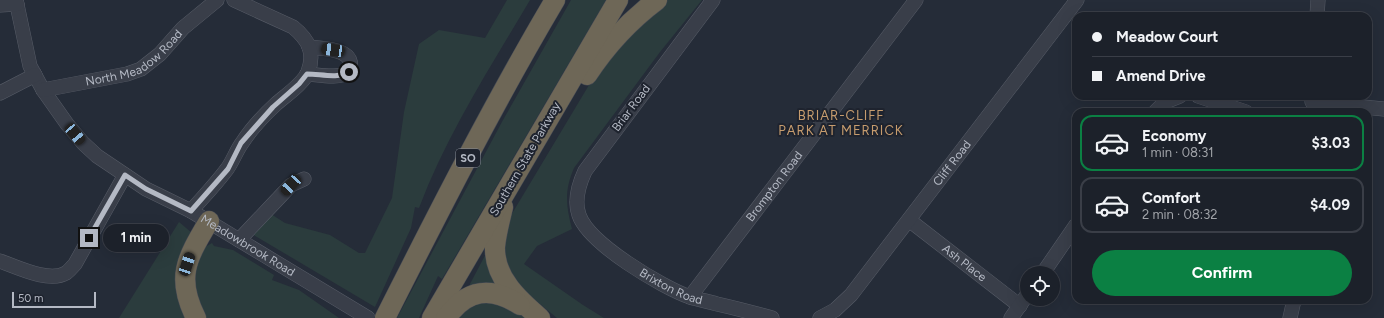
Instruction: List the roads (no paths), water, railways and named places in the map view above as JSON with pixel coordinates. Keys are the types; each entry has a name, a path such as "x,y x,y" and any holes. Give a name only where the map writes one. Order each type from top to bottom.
{"highway":[{"name":"Southern State Parkway","path":"432,318 618,0"},
{"path":"527,154 568,108 588,74 609,45 629,23 657,0"},
{"name":"SO","path":"385,318 453,187 552,4"},
{"path":"508,188 497,238 496,257 498,267 506,284 539,317"},
{"path":"196,318 187,295 185,272 189,256 209,221"},
{"path":"446,318 452,310 465,299 485,293 500,294 507,297 539,317"}],"street":[{"path":"191,211 228,169 241,143 273,107 299,84 307,74 311,59 311,51 309,47 299,32 293,27 234,0"},
{"name":"Briar Road","path":"585,226 579,216 577,200 581,180 585,171 593,158 713,0"},
{"name":"Brompton Road","path":"690,297 916,0"},
{"name":"Cliff Road","path":"820,318 835,310 851,295 1078,0"},
{"path":"1317,12 1318,0"},
{"name":"North Meadow Road","path":"43,90 127,74 141,68 160,54 183,28 215,1"},
{"path":"0,5 17,2"},
{"name":"Meadowbrook Road","path":"17,2 30,66 43,90 67,124 83,143 97,156 146,189 209,221 368,318"},
{"path":"307,74 344,75 349,72 351,63 348,56 343,53 309,47"},
{"path":"0,93 35,75"},
{"path":"1159,108 1165,102 1170,100"},
{"path":"1210,100 1234,108"},
{"path":"1312,103 1384,108"},
{"path":"0,261 43,276 56,276 66,273 75,264 125,175"},
{"path":"239,240 291,185 304,178"},
{"name":"Ash Place","path":"909,220 1020,298"},
{"name":"Brixton Road","path":"585,226 612,252 660,283 690,297 772,318"},
{"path":"1048,266 1072,231"},
{"path":"1011,318 1020,304"},
{"path":"1290,318 1293,304"}],"district":[{"name":"BRIAR-CLIFF PARK AT MERRICK","path":"841,122"}]}
